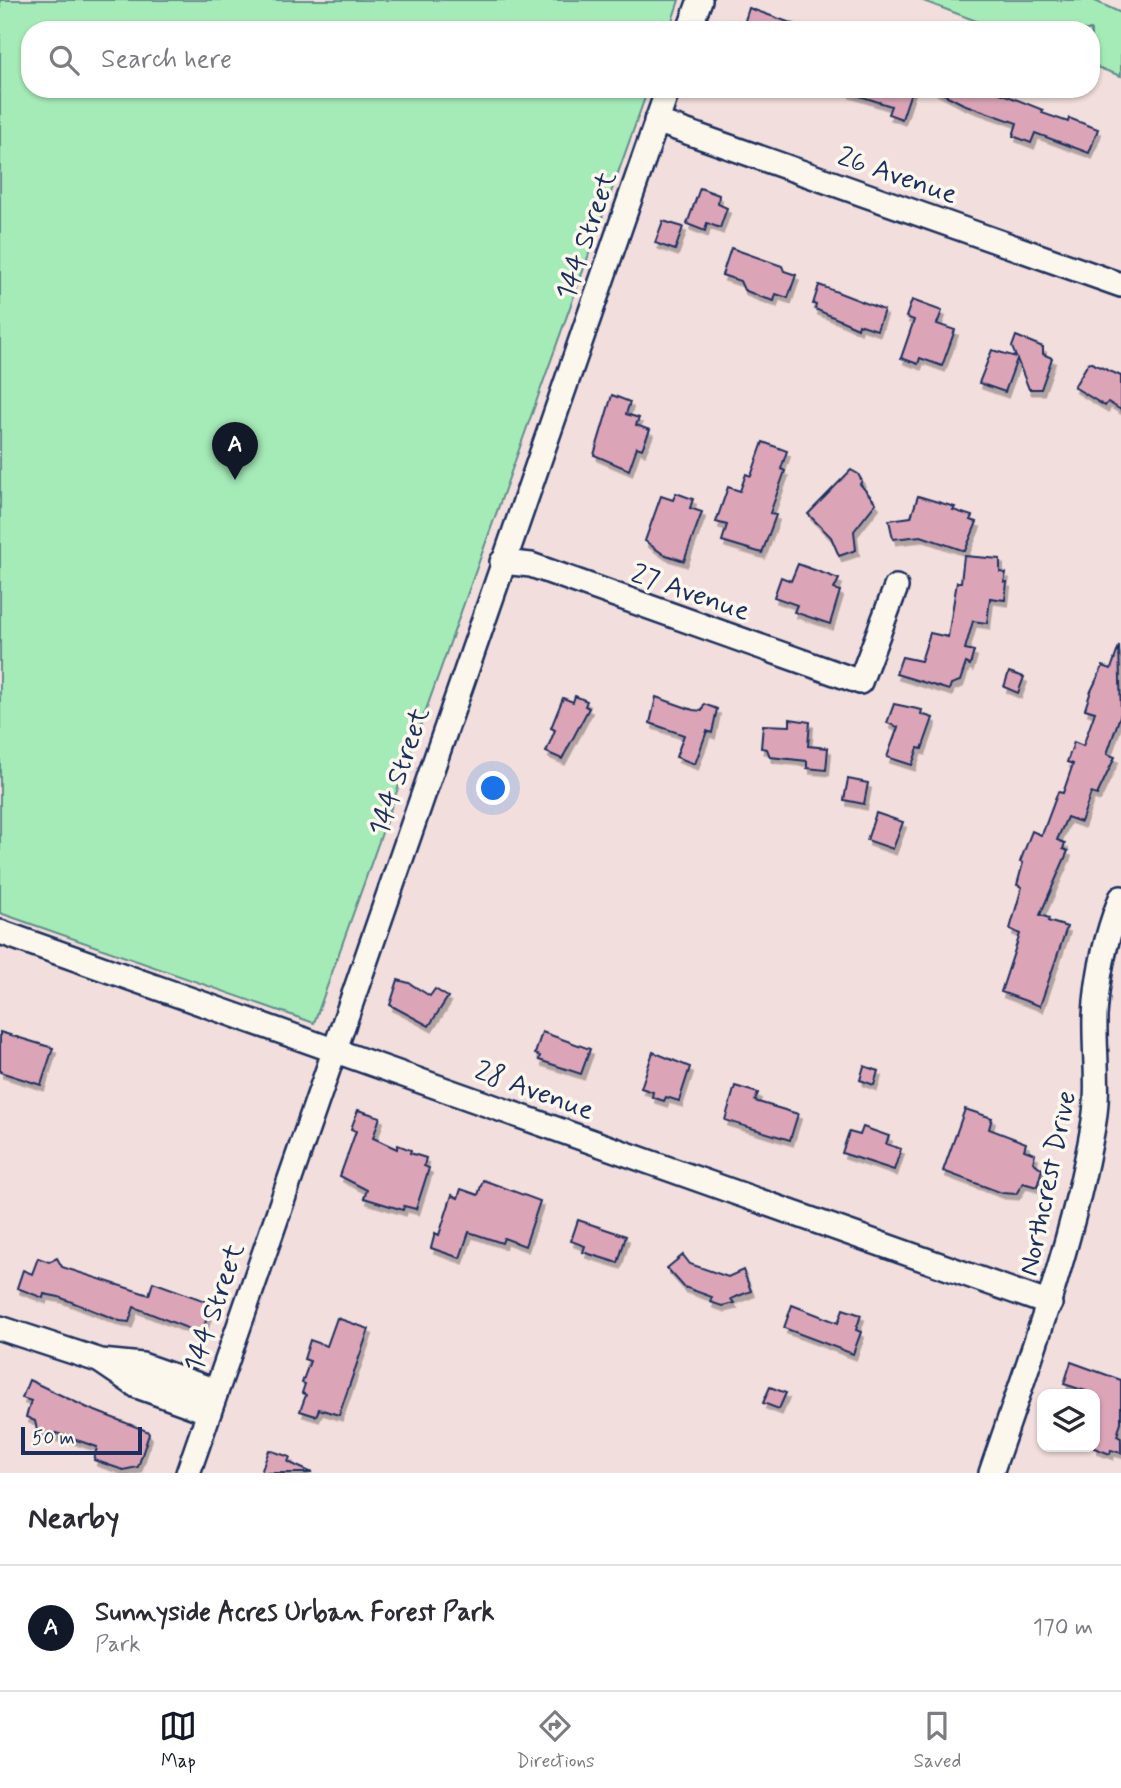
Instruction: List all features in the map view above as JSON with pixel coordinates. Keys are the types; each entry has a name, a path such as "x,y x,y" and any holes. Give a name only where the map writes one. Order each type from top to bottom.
{"street":[{"path":"692,21 700,0"},
{"name":"144 Street","path":"188,1473 665,98"},
{"name":"26 Avenue","path":"656,121 1121,285"},
{"name":"27 Avenue","path":"502,562 531,565 860,682 896,587"},
{"name":"Northcrest Drive","path":"991,1473 1050,1304 1093,1125 1098,977 1109,927 1121,898"},
{"name":"28 Avenue","path":"0,932 1050,1304"},
{"path":"0,1328 101,1361 137,1386 212,1401"}],"green space":[{"path":"0,0 679,0 672,21 21,21 21,98 645,98 314,1023 0,913"},
{"path":"921,0 1093,0 1121,13 1121,76 1100,68 1100,21 976,21"}],"building":[{"path":"749,8 785,21 745,21"},
{"path":"866,98 909,98 902,119 888,114 891,106"},
{"path":"951,98 1013,98 1043,110 1042,113 1068,122 1069,118 1098,129 1089,153 1035,133 1031,143 1013,136 1017,123"},
{"path":"700,188 719,195 718,204 727,208 720,228 707,223 705,231 687,224"},
{"path":"663,221 683,227 675,250 655,243"},
{"path":"731,248 782,266 784,271 796,275 788,298 776,294 774,301 761,297 744,290 740,281 722,275"},
{"path":"819,285 884,310 877,330 859,324 858,328 815,309 816,305 813,304"},
{"path":"912,300 942,311 937,324 955,330 942,366 920,358 918,364 901,358 914,320 906,317"},
{"path":"1016,336 1043,347 1043,354 1052,358 1041,389 1029,389 1017,359 1005,392 979,383 992,350 1016,357 1012,347"},
{"path":"1089,362 1121,376 1121,410 1108,402 1105,406 1074,387"},
{"path":"612,395 630,402 626,414 639,418 636,425 650,430 642,449 637,447 629,470 594,455"},
{"path":"763,442 787,451 781,469 785,471 770,513 776,515 762,553 722,541 727,525 716,522 728,487 740,491 746,474 751,476"},
{"path":"851,470 858,474 862,481 860,484 876,503 854,531 856,550 839,556 831,537 808,514"},
{"path":"676,493 693,499 690,508 702,512 684,561 663,554 645,541 661,496 673,500"},
{"path":"918,496 955,507 953,510 972,516 970,520 977,522 965,551 921,536 893,539 889,520 911,517"},
{"path":"964,556 1000,559 1000,572 1006,573 1004,582 1007,582 1005,600 990,598 987,623 973,621 965,649 974,651 970,665 966,663 960,681 951,684 949,690 896,674 902,657 921,661 930,633 948,637"},
{"path":"798,564 839,579 834,589 840,591 830,624 794,612 797,605 774,597 781,577 791,581"},
{"path":"1119,646 1121,713 1107,754 1115,757 1097,795 1091,793 1081,822 1067,817 1057,840 1065,843 1063,849 1068,851 1040,915 1049,918 1048,921 1067,927 1040,1006 1001,992 1020,934 1010,929 1022,887 1017,885 1023,863 1020,862 1032,831 1041,835 1058,792 1063,793 1073,764 1067,762 1074,742 1083,746 1095,712 1085,709 1091,691 1103,666 1111,669"},
{"path":"1009,672 1024,677 1018,693 1004,687"},
{"path":"575,696 587,701 585,706 589,708 562,759 546,752 555,730 551,728 563,698 573,702"},
{"path":"656,697 693,710 702,711 704,704 717,709 712,733 707,731 695,764 676,757 684,735 650,723"},
{"path":"894,704 922,710 921,714 933,718 922,749 918,748 912,765 887,757 898,727 887,723"},
{"path":"790,719 810,722 808,746 828,748 826,770 807,768 807,761 770,757 767,749 761,748 763,725 790,726"},
{"path":"848,779 868,783 864,804 844,800"},
{"path":"876,813 903,822 893,849 867,840"},
{"path":"398,980 409,983 430,996 435,989 448,997 429,1026 390,1005"},
{"path":"0,1032 53,1048 41,1085 0,1072"},
{"path":"542,1032 590,1049 581,1074 539,1060 540,1056 535,1054"},
{"path":"653,1052 690,1067 679,1101 666,1097 664,1101 652,1097 653,1092 641,1088"},
{"path":"864,1066 878,1071 874,1085 860,1080"},
{"path":"735,1086 758,1093 755,1101 798,1114 790,1140 725,1120"},
{"path":"965,1109 992,1118 989,1129 1026,1143 1024,1150 1035,1154 1033,1162 1042,1169 1037,1187 1023,1183 1016,1194 1002,1193 943,1171"},
{"path":"358,1110 380,1117 373,1138 397,1149 398,1145 411,1150 410,1153 426,1158 424,1166 429,1168 416,1209 404,1206 403,1210 364,1198 367,1190 340,1176 356,1131 351,1129"},
{"path":"863,1127 889,1136 886,1144 901,1149 894,1170 842,1153 849,1132 860,1135"},
{"path":"483,1180 540,1201 525,1246 504,1238 502,1243 469,1232 460,1258 431,1248 435,1233 439,1235 452,1195 458,1198 461,1189 478,1195"},
{"path":"578,1220 626,1236 618,1263 583,1252 585,1246 571,1241"},
{"path":"683,1255 690,1264 728,1277 743,1270 751,1291 731,1299 734,1303 722,1306 710,1302 712,1297 684,1287 667,1268"},
{"path":"38,1258 49,1262 57,1258 62,1267 149,1295 153,1282 211,1303 202,1334 134,1307 129,1322 120,1321 59,1297 44,1294 43,1298 17,1288 23,1270 32,1274"},
{"path":"792,1305 838,1323 843,1309 861,1315 856,1330 861,1332 853,1354 784,1328"},
{"path":"337,1318 369,1329 339,1415 319,1409 316,1416 300,1411 306,1395 302,1393 305,1384 302,1383 310,1361 304,1359 310,1340 327,1346"},
{"path":"1071,1362 1121,1380 1121,1422 1117,1436 1121,1438 1121,1453 1111,1450 1110,1454 1100,1450 1100,1389 1080,1389 1064,1384"},
{"path":"29,1380 90,1409 147,1431 149,1434 138,1467 123,1470 94,1460 97,1447 56,1433 55,1436 37,1430 35,1421 26,1417 31,1401 22,1398"},
{"path":"770,1387 786,1393 779,1409 763,1403"},
{"path":"269,1450 290,1457 288,1462 312,1473 261,1473"}],"place":[{"name":"Sunnyside Acres Urban Forest Park","path":"235,480"}]}
